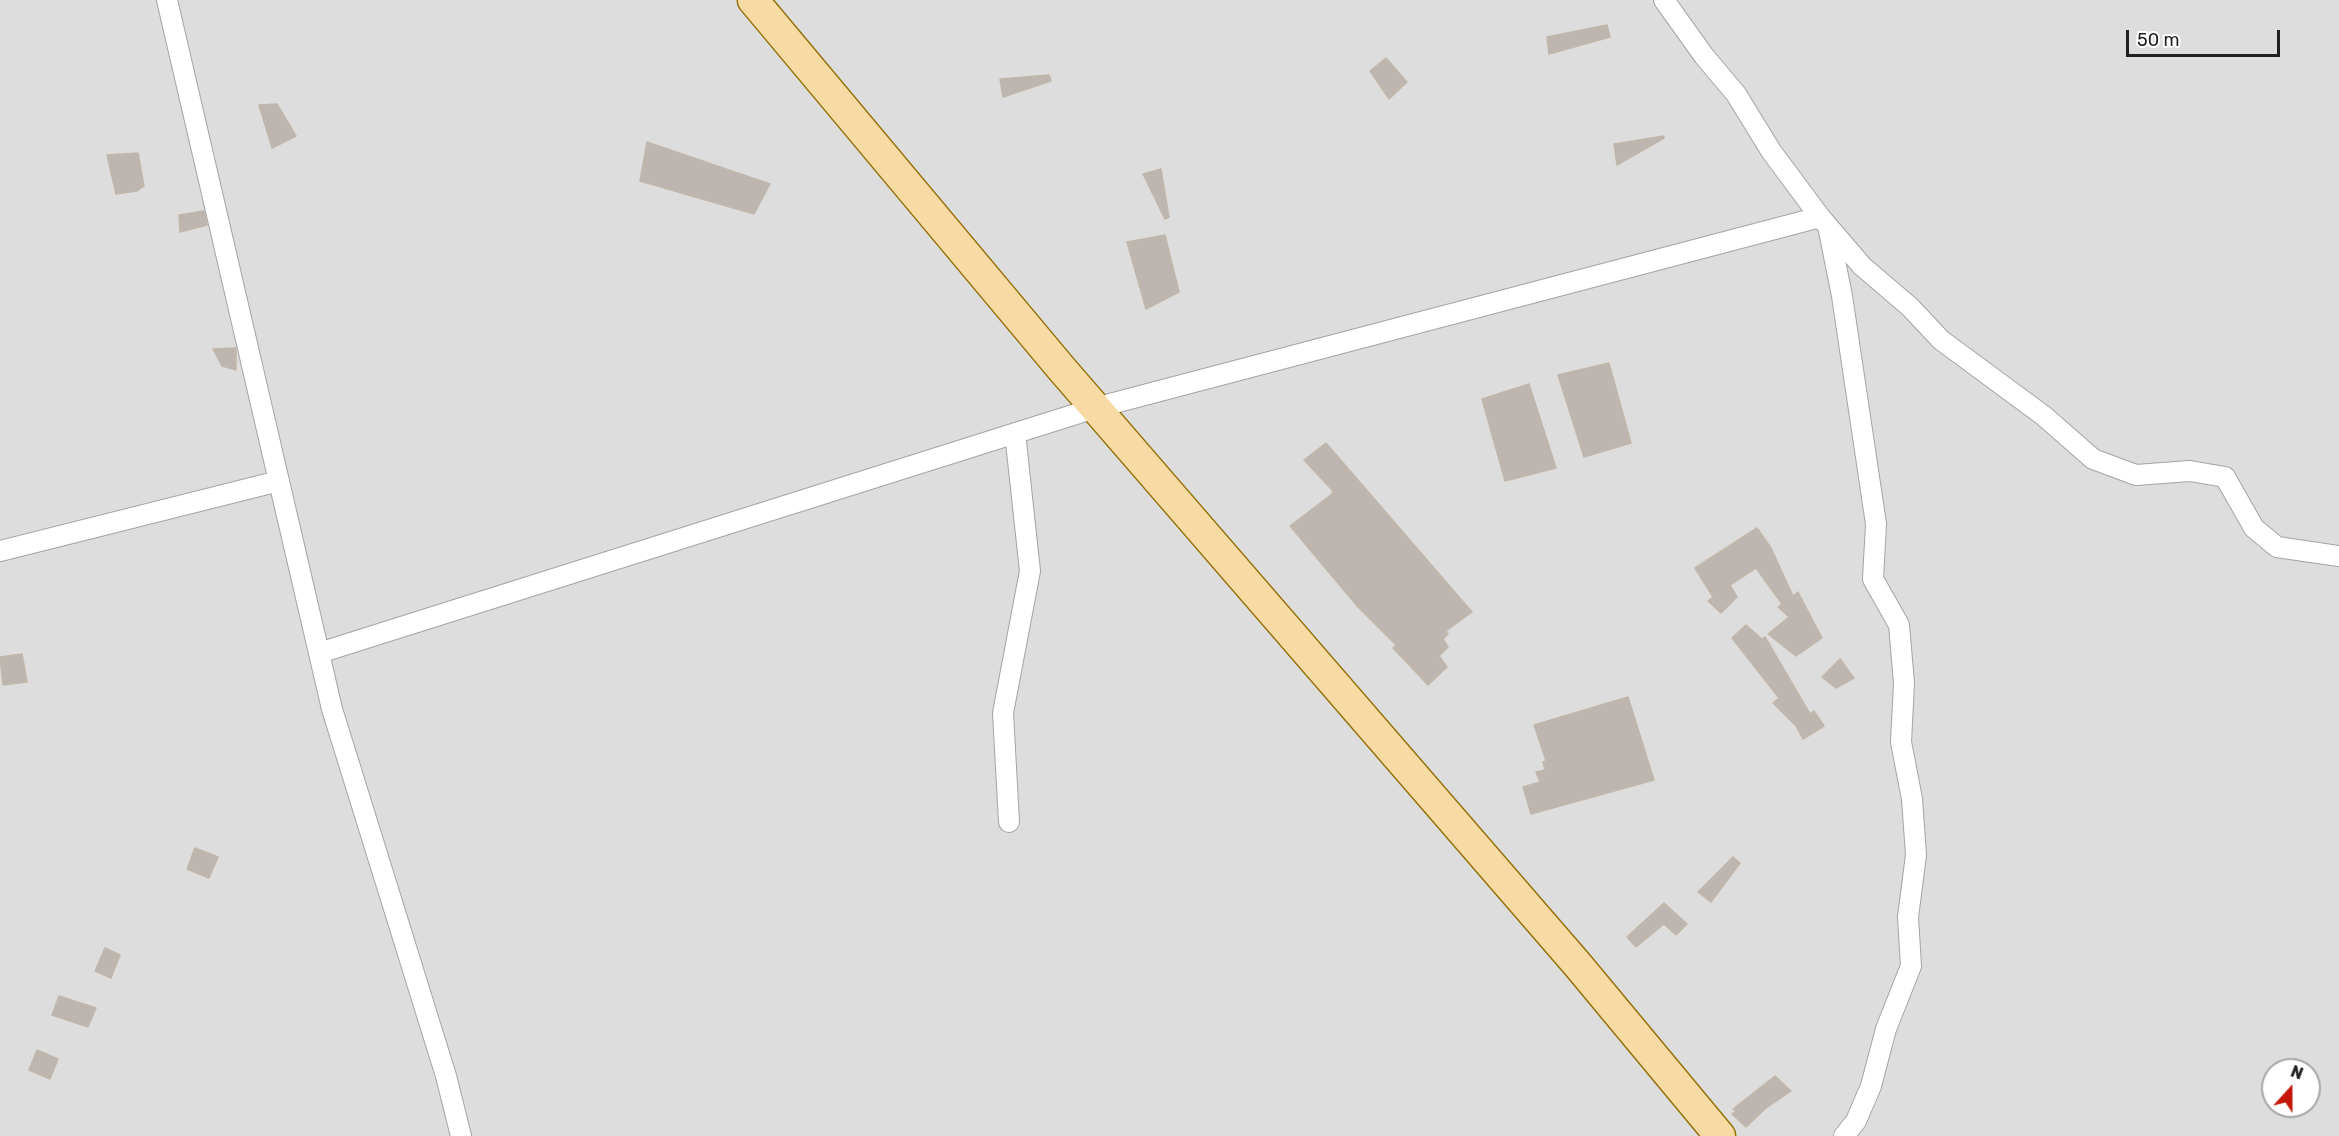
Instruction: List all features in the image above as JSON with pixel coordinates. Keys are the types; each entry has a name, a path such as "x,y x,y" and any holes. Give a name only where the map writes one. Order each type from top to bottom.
{"main road":[{"path":"753,0 1095,408 1577,964 1720,1136"}],"street":[{"path":"167,0 332,709 446,1076 461,1136"},
{"path":"1664,0 1704,56 1736,94 1771,151 1824,222 1862,266 1910,307 1941,340 2044,416 2093,459 2136,475 2190,471 2225,477 2254,528 2277,547 2339,556"},
{"path":"319,653 1095,408 1824,222"},
{"path":"1824,222 1842,296 1876,524 1873,579 1899,625 1904,683 1901,742 1912,799 1916,855 1908,917 1911,966 1887,1029 1871,1086 1856,1121 1844,1136"},
{"path":"1009,822 1003,713 1030,570 1015,433"},
{"path":"0,551 279,481"}],"shaded area":[{"path":"0,0 2339,0 2339,1136 0,1136"}],"building":[{"path":"1607,25 1610,37 1549,54 1547,37"},
{"path":"1386,58 1407,82 1389,99 1370,71"},
{"path":"1049,75 1051,81 1003,97 1000,79"},
{"path":"277,104 296,136 272,148 259,105"},
{"path":"1664,136 1664,138 1617,165 1614,144"},
{"path":"647,142 770,184 754,214 640,181"},
{"path":"138,153 144,186 137,191 116,194 107,155"},
{"path":"1161,169 1169,217 1165,219 1143,174"},
{"path":"204,211 207,225 180,232 179,215"},
{"path":"1165,235 1179,292 1146,309 1127,242"},
{"path":"236,348 236,370 222,366 213,349"},
{"path":"1609,363 1631,443 1584,457 1558,375"},
{"path":"1529,384 1556,468 1505,481 1482,399"},
{"path":"1326,443 1472,612 1446,631 1448,634 1443,639 1448,647 1439,656 1447,667 1428,685 1393,648 1396,645 1358,607 1290,526 1332,494 1333,491 1304,460"},
{"path":"1757,528 1771,548 1793,596 1798,592 1822,638 1796,656 1768,634 1789,617 1778,607 1782,604 1756,568 1730,585 1737,597 1721,613 1708,601 1713,597 1695,568"},
{"path":"1746,625 1762,639 1765,637 1810,714 1814,711 1824,726 1803,739 1796,726 1773,703 1779,698 1732,638"},
{"path":"22,654 27,682 3,685 0,657"},
{"path":"1840,659 1854,678 1836,688 1822,677"},
{"path":"1628,697 1654,780 1531,814 1523,787 1540,782 1536,772 1545,770 1543,762 1546,761 1534,725"},
{"path":"195,848 218,857 209,878 187,869"},
{"path":"1733,857 1740,863 1711,902 1698,892"},
{"path":"1664,903 1687,924 1676,935 1664,924 1636,947 1627,937"},
{"path":"105,948 120,955 111,978 95,971"},
{"path":"59,996 96,1008 88,1027 52,1015"},
{"path":"37,1050 58,1059 50,1079 29,1070"},
{"path":"1775,1076 1791,1091 1766,1108 1746,1127 1732,1114 1736,1111 1733,1109"}]}
